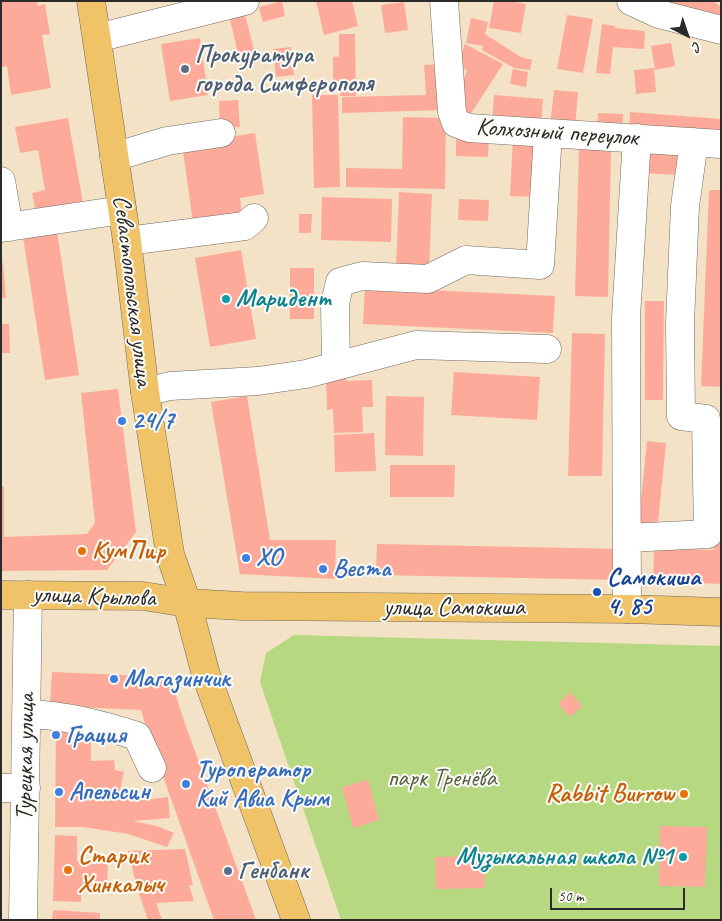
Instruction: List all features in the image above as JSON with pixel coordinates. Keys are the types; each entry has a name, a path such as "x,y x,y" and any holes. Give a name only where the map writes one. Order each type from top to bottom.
{"main road":[{"name":"Севастопольская улица","path":"91,1 127,241 145,392 170,554 187,603 206,675 296,920"},
{"name":"улица Крылова","path":"1,595 143,596 187,603"},
{"name":"улица Самокиша","path":"187,603 242,606 626,609 721,612"}],"street":[{"path":"97,38 245,1"},
{"name":"Колхозный переулок","path":"444,1 452,112 456,123 469,128 708,143"},
{"path":"631,1 659,14 721,30"},
{"path":"114,157 167,141 221,132"},
{"path":"336,366 335,303 340,282 362,276 428,279 466,260 540,265 548,133"},
{"path":"626,609 626,317 637,138"},
{"path":"627,538 708,534 706,419 681,416 680,323 685,206 708,143"},
{"path":"1,181 5,228 122,210"},
{"path":"127,241 246,226 254,218"},
{"path":"145,392 170,386 258,381 306,374 416,345 547,349"},
{"name":"Турецкая улица","path":"23,920 12,890 13,788 27,714 28,595"},
{"path":"27,714 40,714 100,724 137,736 152,768"}],"green space":[{"name":"парк Тренёва","path":"294,635 721,646 721,920 341,920 260,682 266,653"}],"building":[{"path":"1,1 37,1 37,6 45,4 50,34 42,35 51,88 11,95 7,66 1,67"},
{"path":"282,1 285,16 263,22 259,7"},
{"path":"316,1 352,1 358,26 324,35"},
{"path":"494,1 526,4 521,33 489,28"},
{"path":"713,1 721,7 721,15 718,20 666,2"},
{"path":"404,2 408,30 385,33 381,5"},
{"path":"244,11 255,54 239,58 229,15"},
{"path":"567,15 593,19 583,73 557,69"},
{"path":"471,18 488,22 485,34 521,57 532,60 530,70 514,68 482,50 483,46 466,43"},
{"path":"602,24 615,26 615,28 645,31 644,49 613,47 610,74 596,73"},
{"path":"339,34 355,34 356,96 340,96 340,91 333,91 333,57 339,57"},
{"name":"Прокуратура города Симферополя","path":"200,38 208,95 170,101 161,44"},
{"path":"671,43 675,66 655,70 651,46"},
{"path":"465,44 503,64 470,115 453,104 467,71 458,62"},
{"path":"291,47 294,75 276,77 273,49"},
{"path":"442,64 445,110 342,113 342,97 426,95 424,65"},
{"path":"654,68 656,92 636,94 634,70"},
{"path":"513,69 528,72 526,87 510,84"},
{"path":"554,90 578,92 575,128 550,126"},
{"path":"312,95 338,95 340,187 314,188"},
{"path":"494,95 543,99 541,126 492,121"},
{"path":"238,100 240,127 220,128 219,101"},
{"path":"630,112 721,119 721,142 629,136"},
{"path":"598,113 623,114 622,131 597,129"},
{"path":"403,117 446,118 445,189 346,187 346,168 402,169"},
{"path":"68,118 84,209 37,217 32,193 45,190 38,150 20,153 15,127"},
{"path":"255,133 264,194 240,198 242,216 193,223 182,144"},
{"path":"456,135 489,136 488,157 456,156"},
{"path":"513,138 539,140 536,197 510,196"},
{"path":"579,146 611,147 608,297 575,296"},
{"path":"645,151 679,153 677,175 644,173"},
{"path":"709,190 721,190 721,387 701,386"},
{"path":"399,192 432,194 429,271 396,269"},
{"path":"322,197 392,199 391,242 321,240"},
{"path":"459,199 489,200 488,221 458,220"},
{"path":"299,214 312,214 311,233 299,233"},
{"path":"57,231 79,375 45,380 23,237"},
{"name":"Маридент","path":"241,250 256,339 210,347 195,258"},
{"path":"1,263 3,263 6,298 1,298"},
{"path":"290,268 314,268 314,319 290,319"},
{"path":"365,287 555,296 553,333 363,324"},
{"path":"645,301 664,301 663,400 645,400"},
{"path":"1,324 9,324 10,353 1,353"},
{"path":"572,333 605,334 602,476 568,476"},
{"path":"454,372 540,377 537,420 451,415"},
{"path":"346,378 346,381 372,380 373,407 362,407 363,432 334,433 333,409 327,410 326,379"},
{"path":"118,389 136,532 107,570 1,571 1,487 4,487 4,537 87,534 95,523 81,393"},
{"path":"247,396 270,540 336,540 335,579 240,574 211,402"},
{"path":"386,396 424,397 423,456 385,455"},
{"path":"374,433 376,471 335,472 334,435"},
{"path":"719,438 721,438 721,584 653,581 654,548 714,550"},
{"path":"647,441 666,443 657,532 638,530"},
{"path":"390,465 455,465 454,497 390,497"},
{"path":"377,544 621,549 620,580 376,575"},
{"path":"52,672 170,677 256,920 214,920 141,710 50,706"},
{"path":"570,692 582,706 570,717 558,704"},
{"path":"56,729 91,729 91,761 114,760 115,770 124,772 119,795 144,800 168,797 170,818 133,821 157,826 174,833 167,847 128,834 83,827 55,827"},
{"path":"368,780 379,820 353,828 342,787"},
{"name":"Музыкальная школа №1","path":"660,826 707,827 705,887 659,886"},
{"path":"55,835 77,836 77,862 108,863 107,887 82,886 81,902 53,901"},
{"path":"185,849 193,885 189,885 194,901 156,903 162,920 148,920 137,888 128,851"},
{"path":"484,856 485,888 436,889 435,857"},
{"path":"53,910 100,913 100,920 52,920"}],"place":[{"name":"Прокуратура города Симферополя","path":"185,69"},
{"name":"Маридент","path":"226,299"},
{"name":"24/7","path":"122,421"},
{"name":"КумПир","path":"82,551"},
{"name":"ХО","path":"246,558"},
{"name":"Веста","path":"323,569"},
{"name":"Самокиша 4, 85","path":"597,592"},
{"name":"Магазинчик","path":"114,679"},
{"name":"Грация","path":"56,735"},
{"name":"Туроператор Кий Авиа Крым","path":"186,784"},
{"name":"Апельсин","path":"59,792"},
{"name":"Rabbit Burrow","path":"684,794"},
{"name":"Музыкальная школа №1","path":"683,857"},
{"name":"Старик Хинкалыч","path":"68,870"},
{"name":"Генбанк","path":"228,871"}]}
